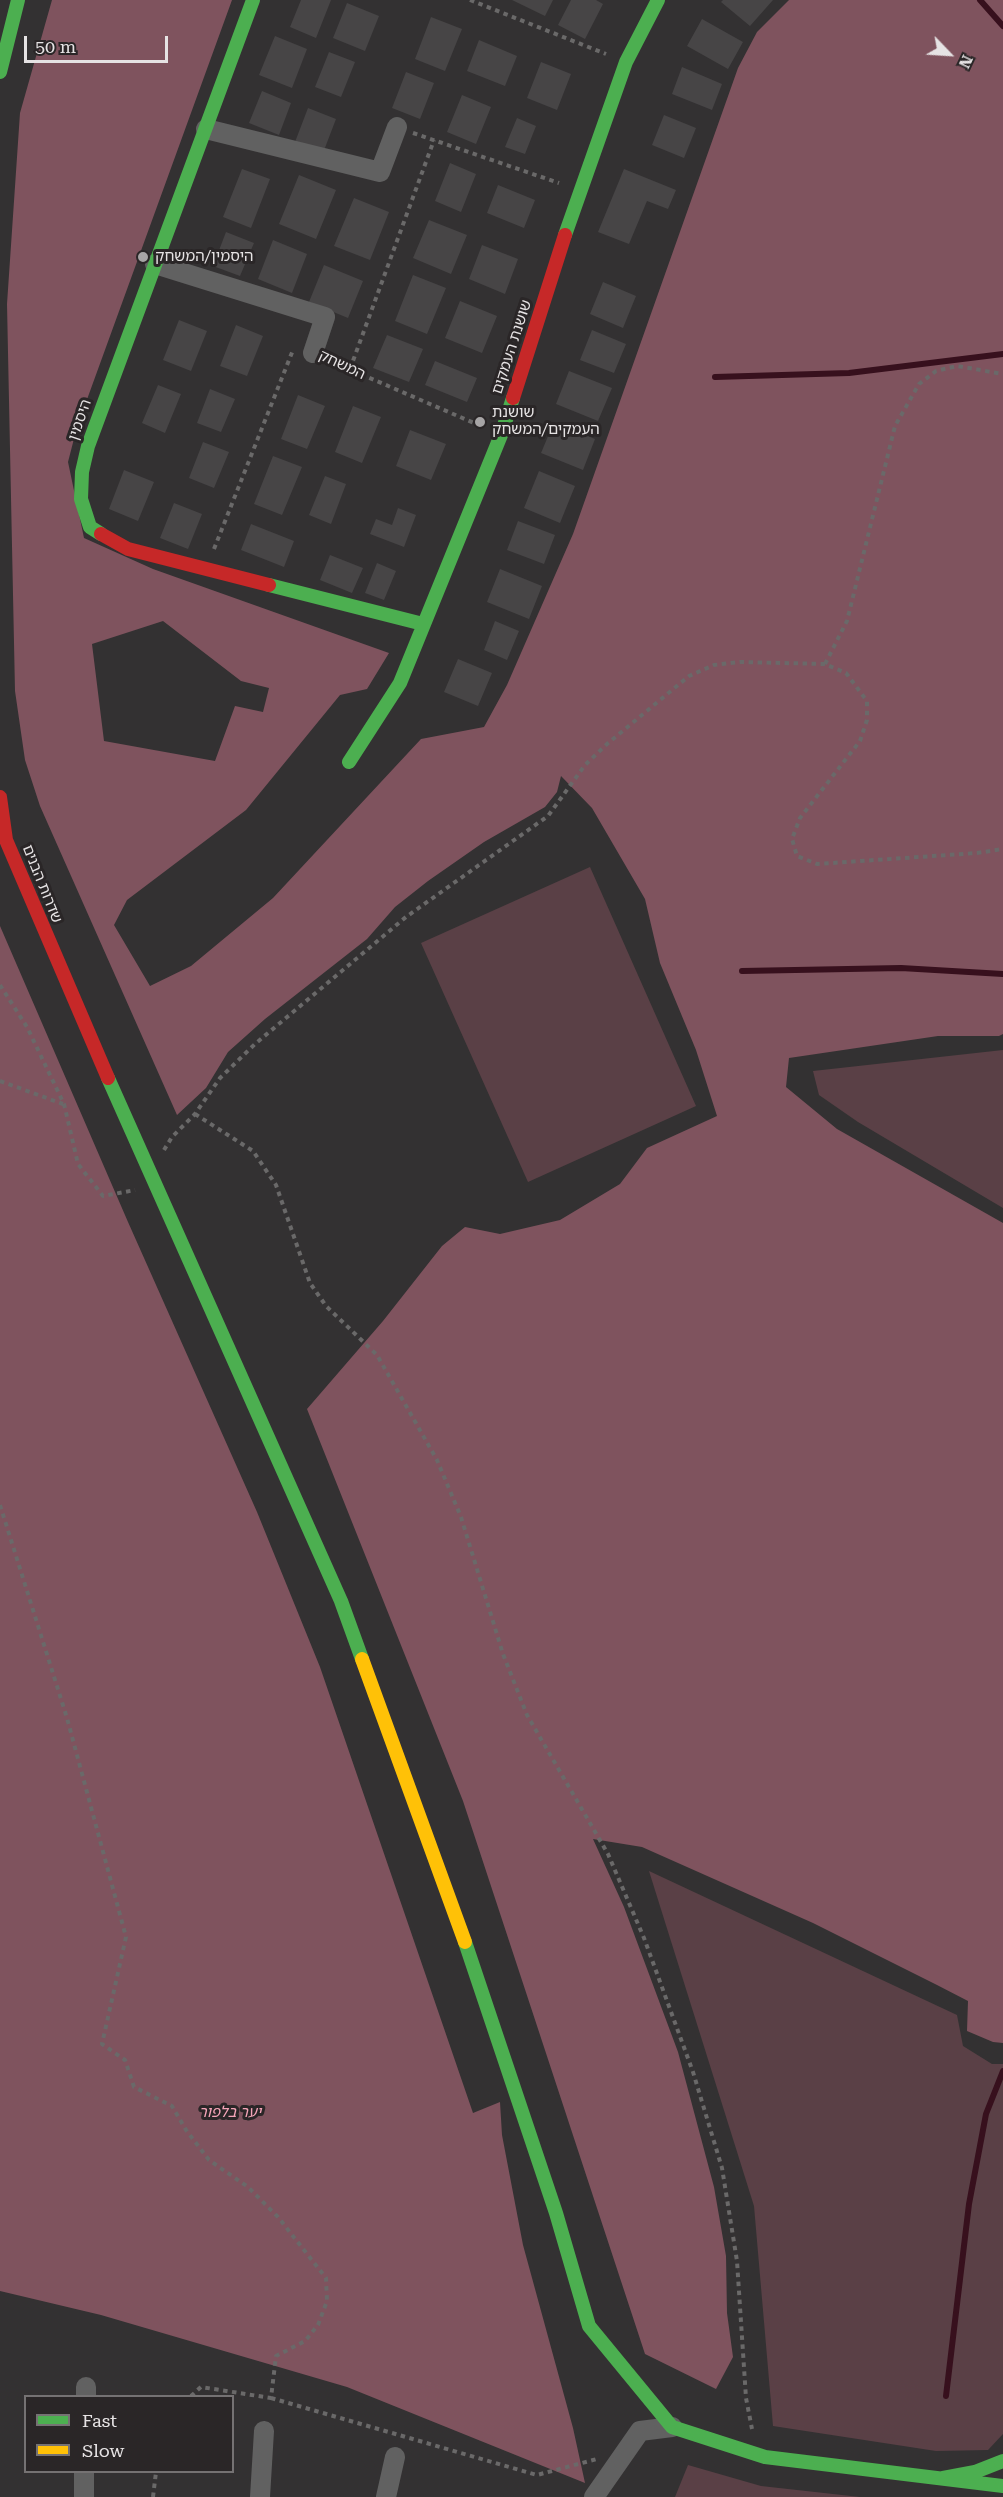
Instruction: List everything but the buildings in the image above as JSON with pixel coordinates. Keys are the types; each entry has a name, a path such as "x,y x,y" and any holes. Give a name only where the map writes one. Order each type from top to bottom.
{"main road":[{"path":"0,72 18,0"},
{"name":"היסמין","path":"253,0 88,446 82,472 81,499 90,527 128,549 423,624"},
{"name":"שושנת העמקים","path":"349,762 400,683 501,435 580,190 626,62 658,0"},
{"name":"שדרות הבנים","path":"0,798 6,840 64,980 341,1601 424,1826 499,2040 556,2213 589,2326 672,2427"},
{"path":"672,2427 765,2457 1003,2486"},
{"path":"942,2478 975,2472 1003,2462"}],"street":[{"path":"206,129 380,172 397,127"},
{"name":"המשחק","path":"155,264 325,317 313,353"},
{"path":"594,2497 640,2431 672,2427"},
{"path":"260,2497 264,2431"},
{"path":"386,2497 395,2457"},
{"path":"84,2473 84,2497"}],"path":[{"path":"470,0 626,62"},
{"path":"483,6 486,0"},
{"path":"397,127 580,190"},
{"path":"350,369 434,140"},
{"path":"206,568 295,346 313,353"},
{"name":"המשחק","path":"313,353 501,435"},
{"path":"825,664 847,621 895,426 919,384 936,371 957,366 1003,374"},
{"path":"0,985 27,1027 64,1104 78,1164 103,1196 155,1187 160,1158 172,1137 195,1114 220,1078 255,1044 406,917 548,816 585,765 607,744 689,676 714,665 740,662 825,664 846,673 867,701 867,720 860,741 800,818 792,839 797,856 817,864 977,853 1003,849"},
{"path":"0,1081 64,1104"},
{"path":"195,1114 253,1150 276,1185 310,1283 326,1306 377,1355 437,1460 461,1517 503,1654 527,1715 608,1854 644,1938 693,2072 722,2168 737,2261 746,2398 753,2430 765,2457"},
{"path":"0,1505 67,1718 126,1937 102,2044 125,2060 134,2086 172,2106 186,2130 209,2160 248,2187 278,2217 326,2278 327,2301 318,2325 305,2341 276,2356 271,2398"},
{"path":"193,2395 201,2387 271,2398 537,2475 625,2451"},
{"path":"153,2497 156,2473"}],"shaded area":[{"path":"590,867 696,1106 528,1182 421,943"},
{"path":"1003,1050 1003,1208 858,1122 819,1095 813,1071"},
{"path":"649,1871 957,2015 963,2046 992,2064 1003,2064 1003,2434 988,2450 936,2451 773,2426 754,2206"},
{"path":"688,2465 761,2486 860,2497 675,2497"}],"green space":[{"path":"52,0 232,0 77,427 68,462 84,538 153,569 389,653 367,689 340,695 246,810 127,900 114,925 150,986 191,966 273,898 421,739 484,727 507,685 573,534 738,68 757,32 789,0 1003,0 1003,1034 999,1036 938,1036 789,1058 786,1087 837,1129 1003,1223 1003,2043 993,2042 967,2031 968,2001 813,1923 642,1847 593,1839 624,1907 678,2052 714,2187 726,2256 727,2313 733,2357 716,2389 645,2354 463,1801 307,1409 383,1321 442,1246 465,1227 500,1234 560,1220 620,1184 647,1148 717,1116 696,1050 660,963 645,899 592,808 561,776 557,792 545,807 484,842 428,881 395,907 367,939 265,1019 228,1052 206,1088 177,1115 40,806 25,760 15,691 7,304 20,113","holes":["163,621 241,681 269,688 263,712 235,706 215,761 104,741 92,644"]},
{"name":"יער בלפור","path":"0,926 257,1512 320,1667 473,2113 500,2102 502,2135 523,2245 573,2428 585,2483 347,2387 101,2315 0,2291"}],"waterway":[{"path":"980,0 1003,26"},
{"path":"715,377 849,373 1003,354"},
{"path":"742,971 901,968 1003,974"},
{"path":"946,2396 969,2204 986,2114 1003,2071"}],"traffic: fast":[{"path":"0,72 18,0"},
{"path":"101,534 90,527 81,499 82,472 88,446 253,0"},
{"path":"565,235 626,62 658,0"},
{"path":"349,762 400,683 501,435 513,398"},
{"path":"269,585 423,624"},
{"path":"108,1078 341,1601 362,1659"},
{"path":"465,1942 556,2213 589,2326 672,2427 765,2457 1003,2486"},
{"path":"943,2478 975,2472 1003,2461"}],"traffic: slow":[{"path":"362,1659 465,1942"}],"traffic: jam":[{"path":"513,398 565,235"},
{"path":"101,534 128,549 269,585"},
{"path":"0,797 6,840 108,1078"}],"place":[{"name":"היסמין/המשחק","path":"143,257"},
{"name":"שושנת העמקים/המשחק","path":"480,422"}]}
